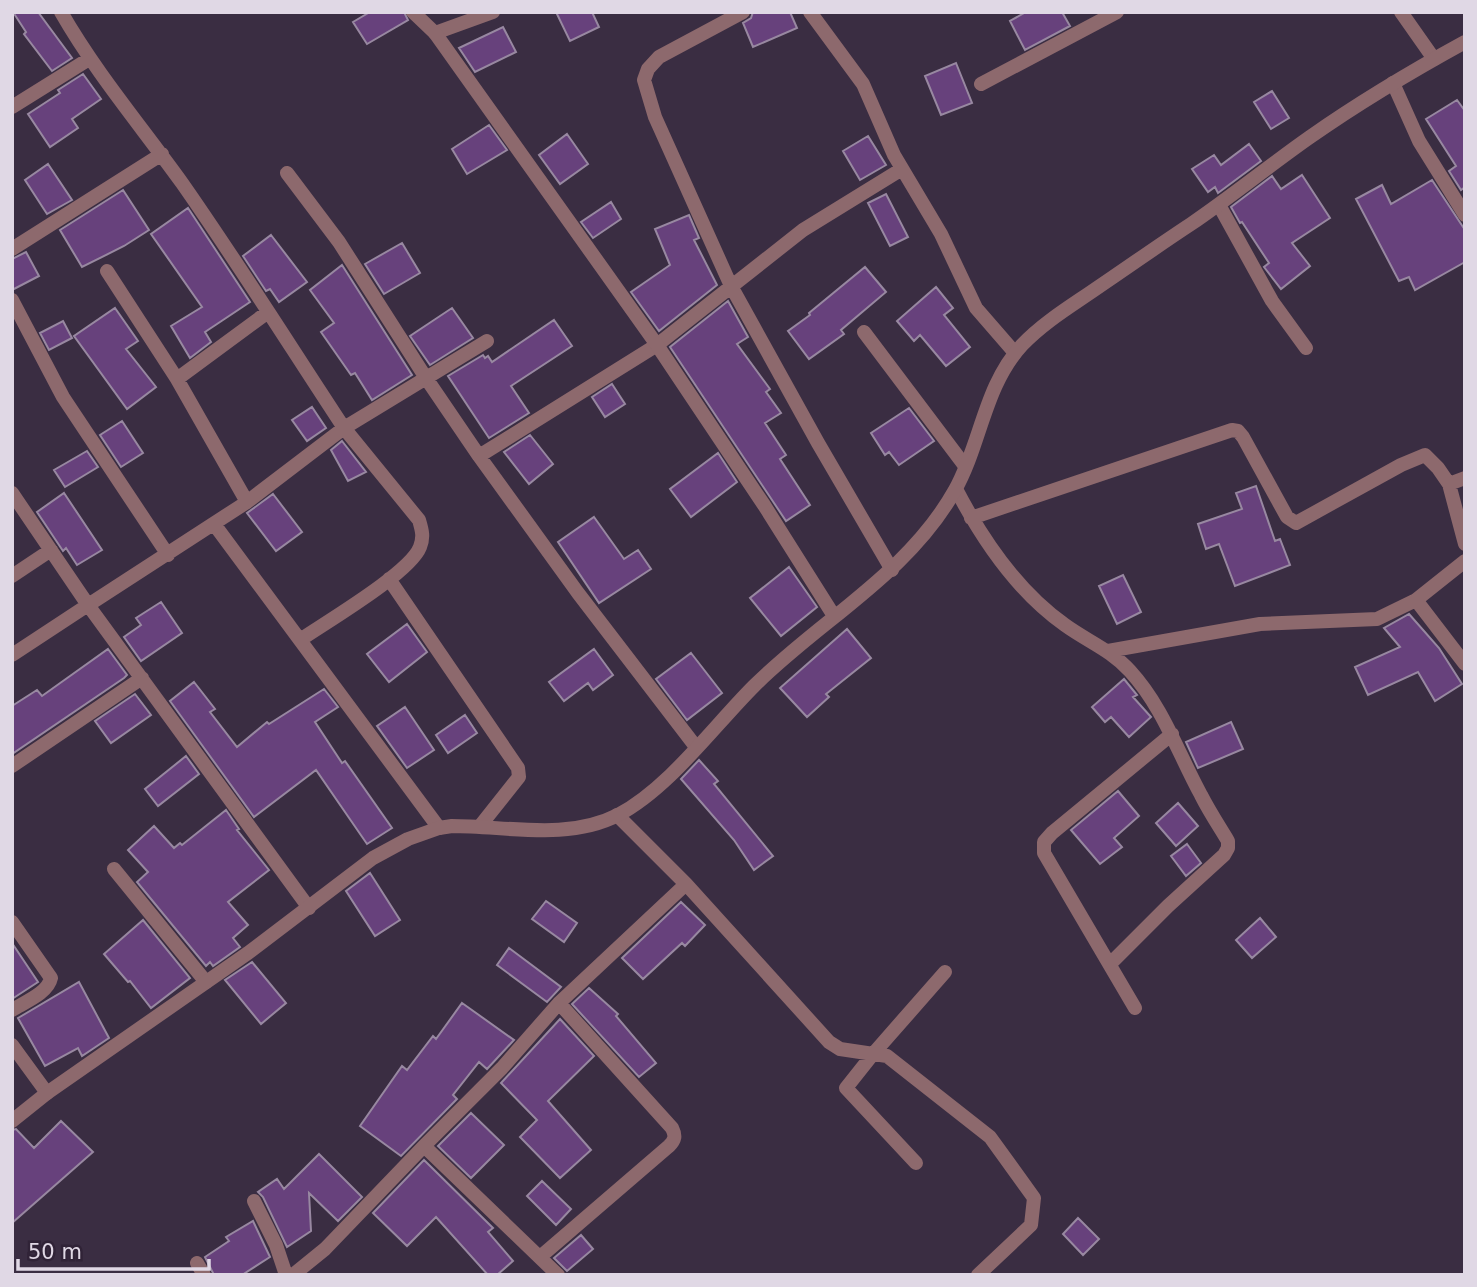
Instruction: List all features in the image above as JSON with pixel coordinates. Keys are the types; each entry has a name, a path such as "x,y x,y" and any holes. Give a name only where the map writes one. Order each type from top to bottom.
{"street":[{"path":"61,12 89,59 162,154 236,259 344,428 419,520 423,533 421,547 415,556 389,579 300,640"},
{"path":"412,12 435,33 657,345 834,616"},
{"path":"435,33 493,12"},
{"path":"743,12 659,57 648,69 644,80 654,117 731,286 892,570"},
{"path":"810,12 863,84 902,169 941,234 976,308 1015,353"},
{"path":"981,84 1117,12"},
{"path":"1401,12 1434,59"},
{"path":"12,1121 47,1093 206,982 389,848 439,828 480,826 540,830 589,825 617,815 657,787 754,686 834,616 892,570 930,526 956,489 991,394 1015,353 1039,330 1219,205 1310,137 1393,83 1465,42"},
{"path":"12,107 89,59"},
{"path":"1393,83 1419,141 1465,215"},
{"path":"12,249 162,154"},
{"path":"479,456 657,345 803,230 902,169"},
{"path":"287,173 339,242 479,456 578,593 696,747"},
{"path":"1219,205 1272,302 1306,348"},
{"path":"107,271 177,379 247,502"},
{"path":"12,300 63,397 168,555"},
{"path":"177,379 268,312"},
{"path":"864,332 965,466"},
{"path":"12,655 247,502 344,428 487,341"},
{"path":"971,518 1232,430 1238,431 1243,437 1286,517 1296,523 1425,455 1449,484 1465,544"},
{"path":"1449,484 1465,478"},
{"path":"956,489 971,518 1003,564 1040,604 1065,625 1108,651 1129,670 1147,692 1172,734 1200,795 1228,841 1228,848 1110,964"},
{"path":"12,493 88,605 309,908"},
{"path":"214,524 439,828"},
{"path":"12,576 51,550"},
{"path":"1108,651 1260,624 1377,619 1416,600 1465,561"},
{"path":"389,579 518,768 519,777 480,826"},
{"path":"1416,600 1465,664"},
{"path":"12,766 142,678"},
{"path":"1135,1008 1044,853 1044,842 1172,734"},
{"path":"617,815 686,884 829,1042 840,1049 887,1056 990,1137 1034,1198 1031,1225 978,1275"},
{"path":"114,869 206,982"},
{"path":"293,1275 325,1249 502,1068 559,1003 686,884"},
{"path":"12,922 51,978 46,989 12,1010"},
{"path":"916,1163 846,1088 944,972"},
{"path":"540,1256 669,1146 675,1134 559,1003"},
{"path":"12,1045 47,1093"},
{"path":"424,1146 558,1275"},
{"path":"254,1201 276,1245 286,1275"}],"building":[{"path":"13,12 38,12 72,58 52,71 24,34 26,32"},
{"path":"370,12 404,12 408,20 367,44 353,22"},
{"path":"556,12 592,12 599,27 570,41"},
{"path":"753,12 790,12 797,28 753,47 743,23 751,18"},
{"path":"1026,12 1062,12 1070,26 1025,50 1010,21"},
{"path":"503,27 516,52 475,72 459,48"},
{"path":"956,63 972,103 941,115 925,76"},
{"path":"83,74 101,99 72,119 78,128 50,147 28,114"},
{"path":"1272,91 1289,118 1271,129 1254,102"},
{"path":"1457,100 1465,111 1465,187 1461,190 1449,171 1456,166 1426,119"},
{"path":"489,125 507,150 467,174 452,149"},
{"path":"567,134 588,164 560,184 539,155"},
{"path":"868,136 886,165 860,180 843,151"},
{"path":"1249,144 1261,161 1218,193 1215,187 1208,192 1192,169 1214,155 1221,165"},
{"path":"48,164 72,200 47,214 25,180"},
{"path":"1302,175 1330,218 1292,243 1310,266 1281,289 1264,267 1269,263 1231,207 1272,176 1281,189"},
{"path":"1432,180 1465,230 1465,262 1415,290 1409,277 1399,281 1356,199 1382,185 1391,204"},
{"path":"123,190 149,230 82,267 60,230"},
{"path":"886,194 908,237 890,246 868,203"},
{"path":"611,202 621,219 593,238 581,222"},
{"path":"188,208 250,302 205,332 211,342 190,358 171,326 202,307 151,234"},
{"path":"689,215 699,238 694,240 717,285 659,331 631,292 670,265 655,229"},
{"path":"271,235 307,282 279,302 270,289 266,291 243,256"},
{"path":"402,243 420,273 384,294 365,264"},
{"path":"26,252 39,276 12,290 12,259"},
{"path":"342,265 412,375 372,400 355,373 351,375 321,332 334,323 310,290"},
{"path":"865,267 886,292 841,330 844,334 809,359 788,331"},
{"path":"936,287 953,308 944,315 970,347 946,366 920,335 914,341 897,321"},
{"path":"728,301 748,337 737,344 770,389 766,392 781,413 765,423 786,455 780,459 810,505 786,521 670,347"},
{"path":"115,308 138,341 126,349 156,387 127,409 74,336"},
{"path":"452,308 473,338 430,365 410,336"},
{"path":"554,320 572,346 511,386 529,413 489,438 448,376 483,355 485,358 488,356 492,362"},
{"path":"63,321 72,338 49,350 40,333"},
{"path":"612,384 625,404 605,417 592,397"},
{"path":"312,407 326,428 307,441 292,420"},
{"path":"909,408 934,441 899,465 889,452 885,455 871,433"},
{"path":"122,421 143,453 121,467 100,435"},
{"path":"530,435 553,464 529,484 504,452"},
{"path":"342,441 366,472 348,481 331,450"},
{"path":"87,451 98,467 65,487 54,470"},
{"path":"718,453 737,482 691,517 670,489"},
{"path":"1256,486 1275,541 1280,539 1290,565 1235,586 1219,544 1206,549 1198,524 1242,509 1236,493"},
{"path":"64,493 102,550 77,565 66,548 63,551 37,512"},
{"path":"273,494 302,532 276,551 247,513"},
{"path":"594,517 624,559 638,550 651,569 599,603 558,542"},
{"path":"789,567 817,607 781,636 750,598"},
{"path":"1123,575 1141,612 1117,624 1099,586"},
{"path":"161,602 182,633 141,661 124,637 141,625 136,618"},
{"path":"1409,614 1439,648 1462,684 1435,701 1418,672 1368,695 1355,667 1400,647 1384,628"},
{"path":"407,624 427,652 389,682 367,654"},
{"path":"847,629 871,658 826,694 829,697 807,717 780,688"},
{"path":"108,649 127,675 12,754 12,706 37,690 42,696"},
{"path":"594,649 613,675 593,690 588,683 564,701 549,682"},
{"path":"691,653 722,693 687,720 656,679"},
{"path":"1124,679 1137,695 1133,697 1151,717 1129,737 1111,717 1105,722 1092,707"},
{"path":"194,682 215,709 210,712 237,747 267,722 269,724 324,689 338,707 315,722 342,763 345,761 392,828 367,844 316,770 254,817 170,701"},
{"path":"135,694 151,715 111,743 95,721"},
{"path":"405,707 434,750 407,768 377,726"},
{"path":"465,715 477,733 448,753 436,735"},
{"path":"1231,722 1243,749 1198,768 1186,742"},
{"path":"186,756 199,774 158,806 145,789"},
{"path":"699,760 718,781 714,784 773,856 754,870 734,840 681,779"},
{"path":"1118,791 1139,816 1114,838 1122,847 1100,864 1071,830"},
{"path":"1178,803 1198,826 1176,846 1156,823"},
{"path":"226,810 239,829 237,830 269,870 228,902 248,925 233,938 240,947 213,966 210,962 206,966 137,882 148,872 128,850 154,826 174,848 180,843 182,845"},
{"path":"1187,844 1201,863 1186,876 1171,856"},
{"path":"370,873 400,920 375,936 346,891"},
{"path":"546,901 577,923 564,942 532,919"},
{"path":"681,902 705,925 685,946 682,943 643,979 622,958"},
{"path":"1260,918 1276,937 1252,958 1236,940"},
{"path":"143,920 190,978 151,1008 104,954"},
{"path":"12,943 38,982 12,999"},
{"path":"509,948 561,987 547,1002 497,965"},
{"path":"252,962 286,1003 261,1024 225,980"},
{"path":"79,982 109,1038 82,1056 78,1048 45,1066 18,1018"},
{"path":"589,988 618,1014 616,1016 656,1063 639,1077 572,1004"},
{"path":"462,1003 514,1040 487,1069 479,1062 453,1095 457,1099 401,1156 360,1126 402,1066 407,1070 433,1036 436,1039"},
{"path":"560,1019 594,1056 548,1101 591,1150 560,1178 520,1137 537,1120 501,1083"},
{"path":"471,1113 504,1145 471,1178 438,1146"},
{"path":"61,1121 93,1152 12,1223 12,1130 16,1129 34,1148"},
{"path":"319,1154 362,1197 338,1221 309,1193 311,1231 287,1247 258,1192 277,1179 284,1189"},
{"path":"424,1160 493,1228 488,1232 513,1261 497,1275 488,1275 436,1217 407,1246 373,1213"},
{"path":"542,1181 571,1209 556,1225 527,1196"},
{"path":"1078,1218 1099,1239 1083,1255 1063,1234"},
{"path":"253,1221 270,1257 242,1275 214,1275 205,1257 229,1241 226,1237"},
{"path":"581,1235 593,1249 567,1271 554,1258"}]}
